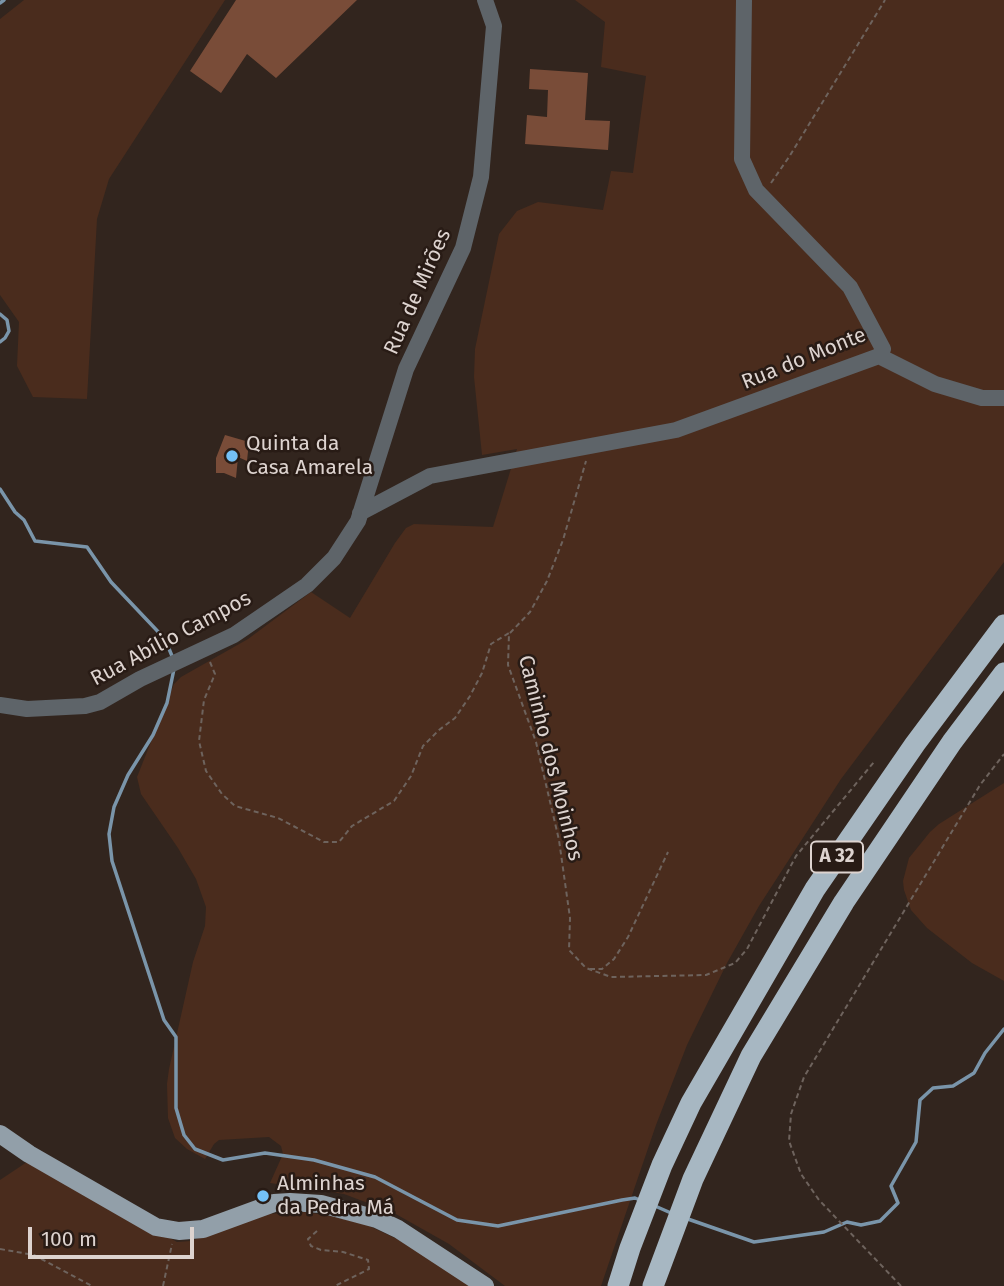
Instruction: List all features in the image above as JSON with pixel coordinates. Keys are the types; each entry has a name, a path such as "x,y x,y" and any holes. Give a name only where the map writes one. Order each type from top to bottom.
{"highway":[{"name":"A 32","path":"618,1286 629,1248 662,1165 691,1103 815,889 915,744 1004,625"},
{"name":"A 32","path":"653,1286 693,1179 751,1056 844,901 953,742 1004,673"}],"main road":[{"path":"0,1134 29,1154 156,1227 179,1231 203,1229 274,1203 321,1204 377,1219 398,1229 485,1286"}],"street":[{"name":"Rua de Mirões","path":"360,513 406,369 463,248 481,177 494,26 485,0"},
{"name":"Rua do Monte","path":"360,513 430,476 676,430 879,356 883,349 850,287 760,195 742,159 744,0"},
{"path":"879,356 935,384 982,398 1004,398"},
{"name":"Rua Abílio Campos","path":"0,705 27,709 85,706 100,702 140,679 234,635 307,584 334,558 358,521 360,513"}],"path":[{"path":"760,195 776,177 885,0"},
{"path":"509,634 530,612 547,581 563,540 590,445"},
{"name":"Caminho dos Moinhos","path":"212,645 207,657 215,674 204,700 199,741 206,771 222,794 235,806 278,818 324,842 339,842 352,826 394,801 411,776 423,746 455,718 470,696 482,673 491,644 509,634"},
{"name":"Caminho dos Moinhos","path":"509,634 508,665 536,742 559,840 570,918 569,950 586,968"},
{"path":"901,1286 819,1200 801,1174 789,1141 791,1114 804,1077 980,785 1004,754"},
{"path":"586,968 611,977 706,975 735,963 747,949 796,856 874,762"},
{"path":"586,968 602,969 614,959 628,937 668,852"},
{"path":"163,1286 171,1246 179,1231"},
{"path":"317,1231 308,1239 311,1246 368,1260 369,1269 335,1286"},
{"path":"0,1250 33,1255 92,1286"}],"shaded area":[{"path":"24,0 225,0 109,179 97,219 87,399 33,397 17,366 19,322 0,295 0,19"},
{"path":"575,0 1004,0 1004,562 841,779 759,906 727,963 687,1045 656,1125 601,1286 505,1286 449,1244 394,1213 344,1194 270,1183 283,1154 281,1146 269,1137 219,1140 205,1159 187,1149 175,1138 168,1118 169,1069 193,962 205,926 206,907 196,879 141,794 137,777 174,684 181,677 248,639 311,592 350,618 395,543 406,528 414,524 493,527 517,449 482,455 474,377 475,349 499,234 517,211 538,202 603,210 611,171 633,173 646,76 601,67 605,22"},
{"path":"1004,783 1004,981 972,963 927,928 911,910 903,881 909,858 930,832"},
{"path":"30,1160 177,1242 191,1241 247,1219 268,1214 304,1212 332,1216 367,1225 397,1239 474,1286 0,1286 0,1180"}],"building":[{"path":"236,0 357,0 276,78 247,54 221,93 190,71"},
{"path":"530,69 588,73 585,120 610,121 608,150 525,144 527,115 547,117 548,90 529,89"},
{"name":"Quinta da Casa Amarela","path":"225,435 249,442 247,461 238,457 236,478 216,473 216,458"}],"waterway":[{"path":"0,3 4,0"},
{"path":"0,314 7,320 9,331 0,342"},
{"path":"0,489 15,512 24,520 35,541 87,547 111,582 165,639 172,656"},
{"path":"174,669 167,703 153,735 128,775 114,807 109,834 112,861 164,1020 176,1037 176,1108 184,1135 195,1149 223,1160 265,1153 314,1160 375,1177 457,1220 498,1226 622,1200 635,1198 642,1201"},
{"path":"685,1218 754,1242 824,1232 847,1222 861,1225 880,1221 898,1203 891,1186 916,1142 920,1100 933,1088 953,1086 974,1073 985,1053 1004,1029"},
{"path":"655,1206 671,1213"}],"place":[{"name":"Quinta da Casa Amarela","path":"232,456"},
{"name":"Alminhas da Pedra Má","path":"263,1196"}]}
